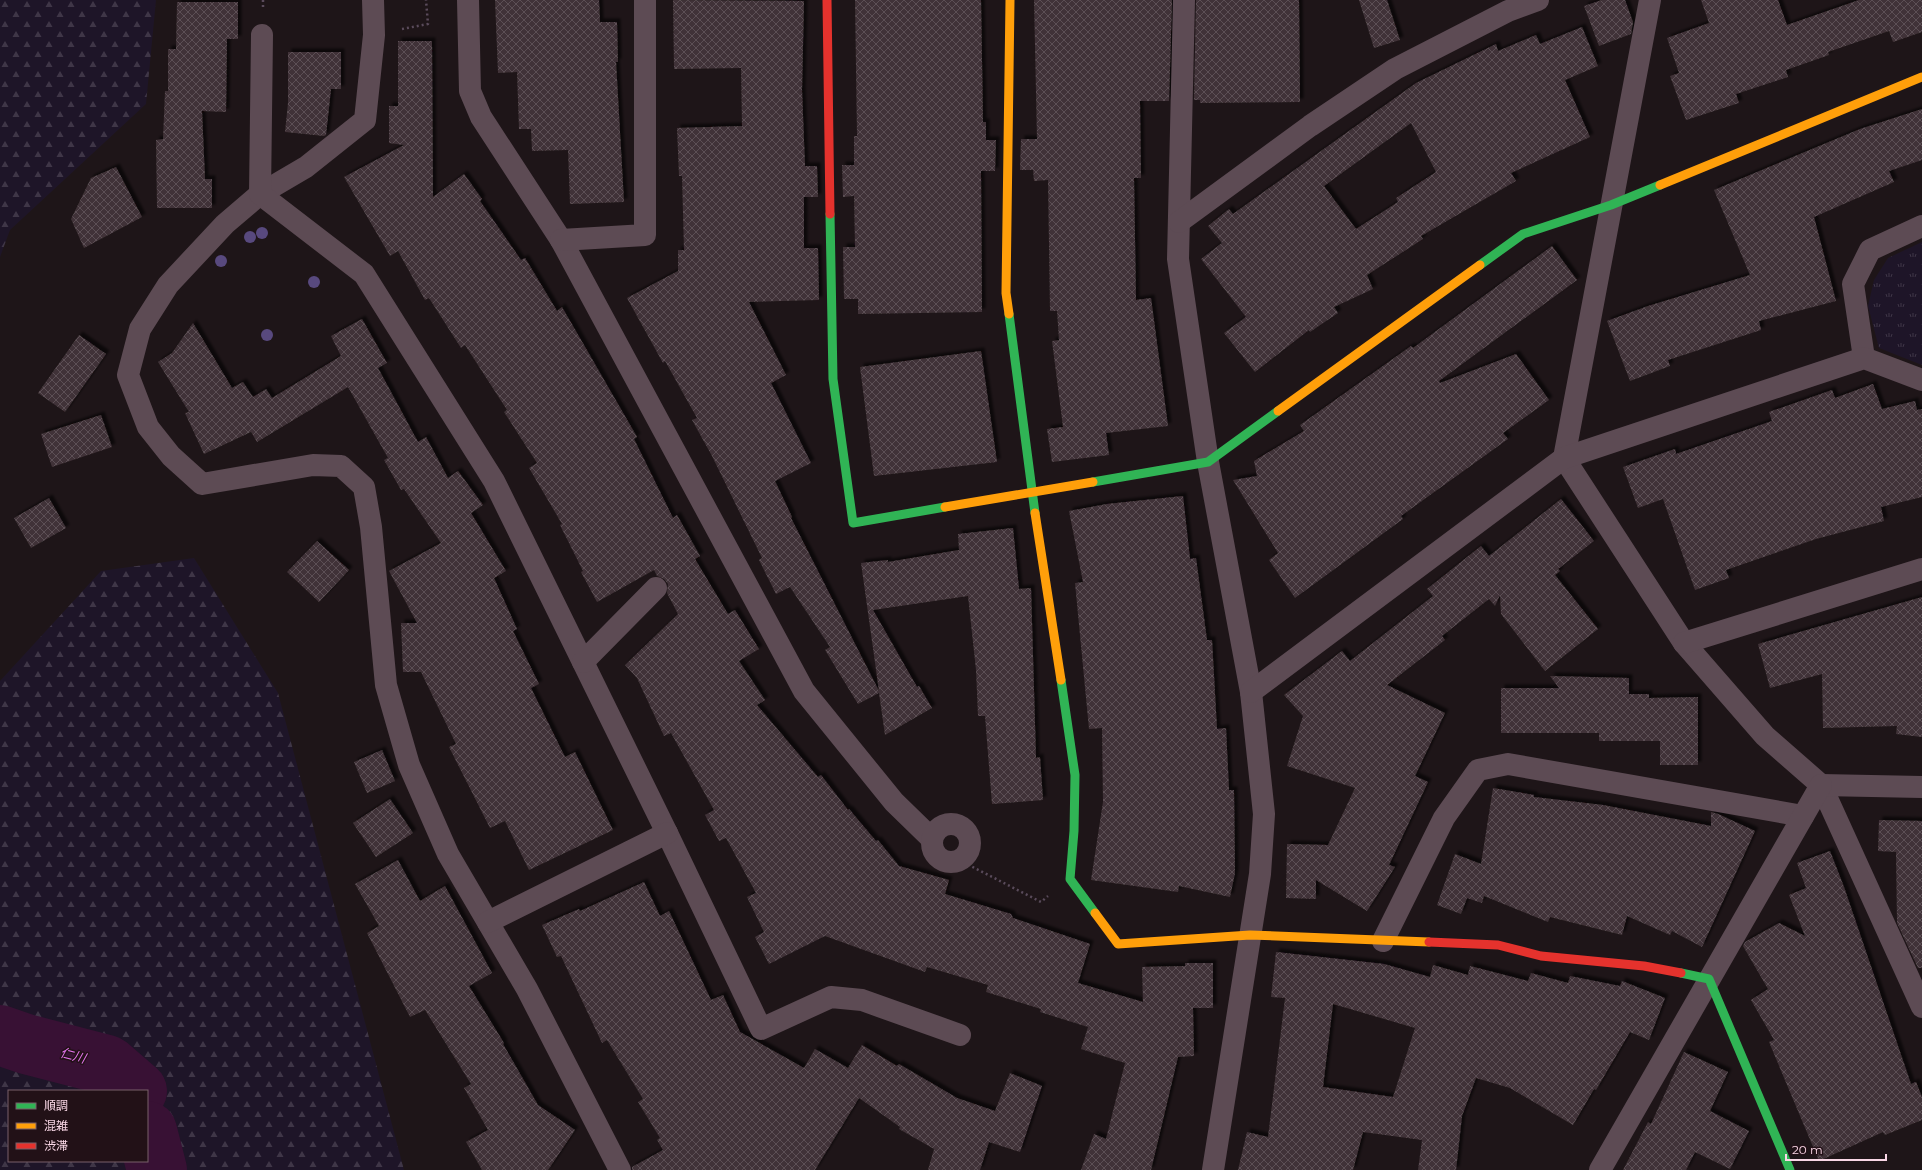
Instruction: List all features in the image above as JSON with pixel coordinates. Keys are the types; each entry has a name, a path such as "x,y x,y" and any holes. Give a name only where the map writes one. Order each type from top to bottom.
{"street":[{"path":"373,0 374,35 365,120 306,167 260,194 225,224 168,285 140,329 128,375 148,427 171,456 202,484 313,465 341,466 364,486 371,527 386,685 409,764 448,854 527,989 620,1170"},
{"path":"468,0 470,91 481,117 561,240 804,691 894,802 932,839"},
{"path":"561,240 645,235 645,0"},
{"path":"827,0 833,379 853,523 1208,462 1523,234 1611,205 1922,78"},
{"path":"1010,0 1006,293 1032,492 1075,775 1074,831 1070,879 1118,944 1250,935 1498,945 1541,956 1644,966 1709,979"},
{"path":"1184,0 1178,259 1208,462 1251,692 1264,814 1260,874 1213,1170"},
{"path":"1179,222 1310,126 1395,69 1508,11 1538,0"},
{"path":"1650,0 1564,458 1684,643 1765,736 1821,785 1922,1007"},
{"path":"260,194 262,35"},
{"path":"260,194 364,274 494,481 667,833 761,1029 831,997 862,1000 960,1035"},
{"path":"1864,358 1853,284 1870,250 1922,226"},
{"path":"1251,692 1564,458 1864,358 1922,380"},
{"path":"1684,643 1922,569"},
{"path":"583,662 656,588"},
{"path":"1383,941 1444,818 1478,770 1508,764 1803,816"},
{"path":"1821,785 1922,787"},
{"path":"1600,1170 1821,785"},
{"path":"947,824 956,824 966,832 969,842 967,852 959,860 948,862 938,857 932,848 932,839 939,828 947,824"},
{"path":"488,922 667,833"},
{"path":"1709,979 1790,1170"}],"path":[{"path":"426,0 428,24"},
{"path":"959,860 1041,902 1070,879"}],"green space":[{"path":"0,0 156,0 146,104 10,230 0,257"},
{"path":"1922,242 1922,365 1879,348 1868,306 1874,280 1888,258"},
{"path":"194,558 278,693 404,1170 0,1170 0,681 101,571"}],"building":[{"path":"495,0 599,0 600,22 617,22 618,62 616,62 624,202 570,204 568,150 532,151 531,129 519,129 517,72 498,73"},
{"path":"673,0 804,1 802,90 805,166 817,166 818,197 804,197 804,248 818,248 819,300 749,302 786,375 771,383 811,463 775,481 792,517 791,518 879,691 861,563 888,560 888,562 959,550 958,534 1013,528 1019,589 1031,588 1036,758 1040,757 1043,800 992,804 985,716 978,716 976,670 968,596 873,610 917,687 919,686 932,708 885,735 879,693 858,704 825,650 830,647 790,587 776,594 759,560 762,558 712,456 692,420 697,418 665,361 663,363 627,298 678,271 678,250 684,250 682,176 679,176 677,128 742,126 741,68 674,69"},
{"path":"855,0 981,0 983,122 986,122 986,140 996,140 995,171 981,171 982,312 858,314 858,299 844,299 843,247 855,247 854,196 843,197 842,165 854,165 854,136 857,136"},
{"path":"1034,0 1172,0 1169,101 1140,101 1141,178 1134,178 1136,300 1151,298 1168,426 1106,433 1109,455 1052,462 1047,429 1063,427 1052,341 1059,340 1057,311 1050,311 1048,180 1034,181 1033,170 1020,170 1021,139 1037,139"},
{"path":"1196,0 1299,0 1300,102 1200,103 1200,100 1194,100"},
{"path":"1359,0 1387,0 1400,40 1374,48"},
{"path":"1602,0 1625,0 1633,22 1631,34 1599,46 1584,6"},
{"path":"1701,0 1778,0 1787,25 1859,0 1922,0 1922,32 1893,42 1889,31 1828,52 1829,55 1786,70 1788,77 1736,94 1739,103 1686,120 1670,76 1679,73 1667,38 1709,23"},
{"path":"177,2 238,2 238,39 227,39 226,112 202,111 205,179 212,179 212,208 157,208 156,140 163,139 165,91 168,91 168,49 176,49"},
{"path":"1582,27 1598,66 1565,80 1590,137 1511,173 1516,181 1421,236 1423,239 1367,275 1373,289 1334,307 1338,313 1310,332 1309,330 1255,372 1224,333 1246,317 1201,259 1222,243 1208,226 1229,209 1233,214 1416,83 1496,44 1498,51 1536,35 1540,44","holes":["1411,123 1436,172 1396,198 1398,202 1356,229 1324,186"]},
{"path":"398,41 432,41 433,197 464,174 482,199 480,201 521,260 525,258 557,311 562,307 637,437 634,439 673,518 677,515 700,556 695,559 728,614 735,610 759,649 739,661 765,700 757,705 818,777 821,775 848,810 849,809 876,841 878,840 899,866 949,880 945,894 1011,914 1013,918 1090,944 1078,983 1143,1002 1142,967 1185,966 1185,963 1213,963 1213,1008 1193,1008 1194,1056 1178,1057 1151,1170 1081,1170 1094,1134 1106,1139 1125,1063 1081,1049 1088,1027 1040,1012 1041,1009 986,992 988,985 927,967 925,972 825,936 769,964 755,937 764,932 747,897 756,893 726,838 719,841 705,815 714,810 671,733 664,736 637,678 625,665 678,614 667,593 668,584 664,579 657,576 654,570 597,602 581,572 583,571 560,525 562,524 529,468 537,463 504,412 507,410 465,345 461,348 429,298 425,300 398,251 390,256 344,177 404,145 389,143 389,106 398,106"},
{"path":"288,52 341,52 341,89 331,89 326,135 324,136 285,132 288,103"},
{"path":"1922,109 1922,160 1889,171 1894,182 1814,217 1836,301 1759,321 1761,330 1668,360 1670,366 1630,381 1607,321 1648,306 1750,275 1714,190 1860,129"},
{"path":"116,167 142,217 84,248 71,219 91,178"},
{"path":"1552,246 1577,280 1439,381 1440,383 1516,354 1549,400 1503,433 1508,439 1401,516 1403,519 1295,598 1269,560 1278,553 1233,480 1257,476 1254,461 1304,431 1300,425 1411,346 1413,348"},
{"path":"362,319 387,363 378,368 418,442 426,437 448,478 458,471 483,505 471,513 506,571 494,578 517,629 513,631 539,684 531,688 565,757 575,752 613,830 529,870 505,821 490,828 449,747 456,744 421,672 403,672 401,623 417,623 389,571 441,543 404,489 401,490 384,460 388,458 348,387 257,442 251,432 204,454 185,413 189,412 158,362 172,353 193,323 232,388 243,382 253,397 266,389 272,398 341,356 331,336"},
{"path":"79,335 106,354 65,412 38,393"},
{"path":"981,351 997,462 874,476 860,367"},
{"path":"1873,384 1882,409 1915,401 1917,410 1922,409 1922,497 1881,507 1884,521 1816,539 1726,570 1729,578 1695,590 1663,499 1638,508 1623,467 1675,449 1676,454 1772,421 1769,412 1832,390 1835,398"},
{"path":"101,415 112,447 52,467 41,434"},
{"path":"1183,496 1190,559 1196,558 1207,640 1212,640 1217,729 1226,728 1229,790 1234,790 1235,873 1230,897 1179,886 1178,892 1091,880 1103,802 1102,728 1089,729 1075,583 1083,582 1069,511 1107,504"},
{"path":"49,498 66,528 31,548 14,518"},
{"path":"1561,499 1594,541 1558,569 1560,571 1555,575 1598,629 1545,671 1501,614 1500,595 1495,606 1489,599 1442,636 1445,640 1387,685 1445,713 1415,776 1428,782 1389,865 1395,867 1367,911 1316,880 1316,899 1286,898 1287,844 1328,845 1355,788 1287,766 1303,716 1284,695 1342,651 1350,661 1433,596 1427,589 1481,546 1489,556"},
{"path":"317,541 349,570 319,602 287,572"},
{"path":"1922,597 1922,737 1896,734 1897,726 1823,728 1822,674 1770,688 1758,644"},
{"path":"1550,676 1629,678 1629,694 1649,694 1649,698 1698,697 1698,765 1660,765 1660,741 1599,741 1599,733 1501,733 1501,688 1559,688"},
{"path":"382,750 395,781 367,793 354,762"},
{"path":"1493,788 1534,795 1534,797 1603,805 1711,826 1711,812 1755,831 1702,947 1672,931 1670,935 1627,916 1622,935 1550,917 1548,922 1484,896 1482,903 1467,898 1461,914 1437,905 1455,854 1481,864"},
{"path":"390,799 413,833 376,857 353,823"},
{"path":"1879,820 1922,821 1922,968 1918,968 1897,923 1896,852 1878,851"},
{"path":"1830,851 1844,887 1911,1084 1916,1082 1922,1097 1922,1120 1885,1135 1883,1132 1819,1161 1769,1042 1774,1040 1751,1000 1768,989 1743,946 1745,942 1779,923 1805,936 1789,895 1806,888 1797,863"},
{"path":"398,860 420,901 445,886 492,973 469,986 504,1043 503,1044 538,1105 575,1130 548,1170 482,1170 466,1142 488,1130 464,1088 471,1084 425,1010 410,1017 367,933 379,926 355,884"},
{"path":"644,882 660,916 669,911 711,1000 723,995 740,1032 804,1068 815,1049 848,1068 862,1045 897,1066 899,1064 957,1098 995,1111 1010,1073 1042,1086 1020,1152 989,1142 980,1170 928,1170 934,1149 899,1129 900,1127 859,1098 815,1170 632,1170 632,1167 663,1150 657,1140 660,1138 638,1102 643,1099 607,1040 602,1043 561,956 557,957 542,925 579,909 580,911"},
{"path":"1276,952 1384,964 1430,977 1433,965 1468,975 1470,966 1528,981 1531,973 1568,983 1570,976 1620,986 1622,981 1665,998 1649,1040 1630,1032 1596,1090 1594,1089 1573,1125 1510,1088 1476,1078 1462,1116 1456,1170 1418,1170 1422,1140 1363,1132 1353,1170 1238,1170 1247,1132 1268,1137 1285,998 1271,997","holes":["1333,1004 1415,1028 1393,1097 1323,1087"]},
{"path":"1684,1052 1728,1072 1710,1111 1749,1131 1730,1169 1695,1152 1686,1170 1623,1170 1648,1122 1651,1124"}],"waterway":[{"name":"仁川","path":"0,1035 26,1044 107,1065 136,1090"},
{"name":"仁川","path":"148,1135 157,1170"}],"traffic: fast":[{"path":"1480,265 1523,234 1611,205 1660,185"},
{"path":"830,214 833,379 853,523 945,507"},
{"path":"1009,314 1035,513"},
{"path":"1093,482 1208,462 1278,411"},
{"path":"1061,680 1075,775 1074,831 1070,879 1095,913"},
{"path":"1681,973 1709,979 1790,1170"}],"traffic: slow":[{"path":"1009,314 1006,293 1010,0"},
{"path":"1660,185 1922,77"},
{"path":"1278,411 1480,265"},
{"path":"945,507 1093,482"},
{"path":"1035,513 1061,680"},
{"path":"1095,913 1118,944 1250,935 1429,942"}],"traffic: jam":[{"path":"827,0 830,214"},
{"path":"1429,942 1498,945 1541,956 1644,966 1681,973"}]}
